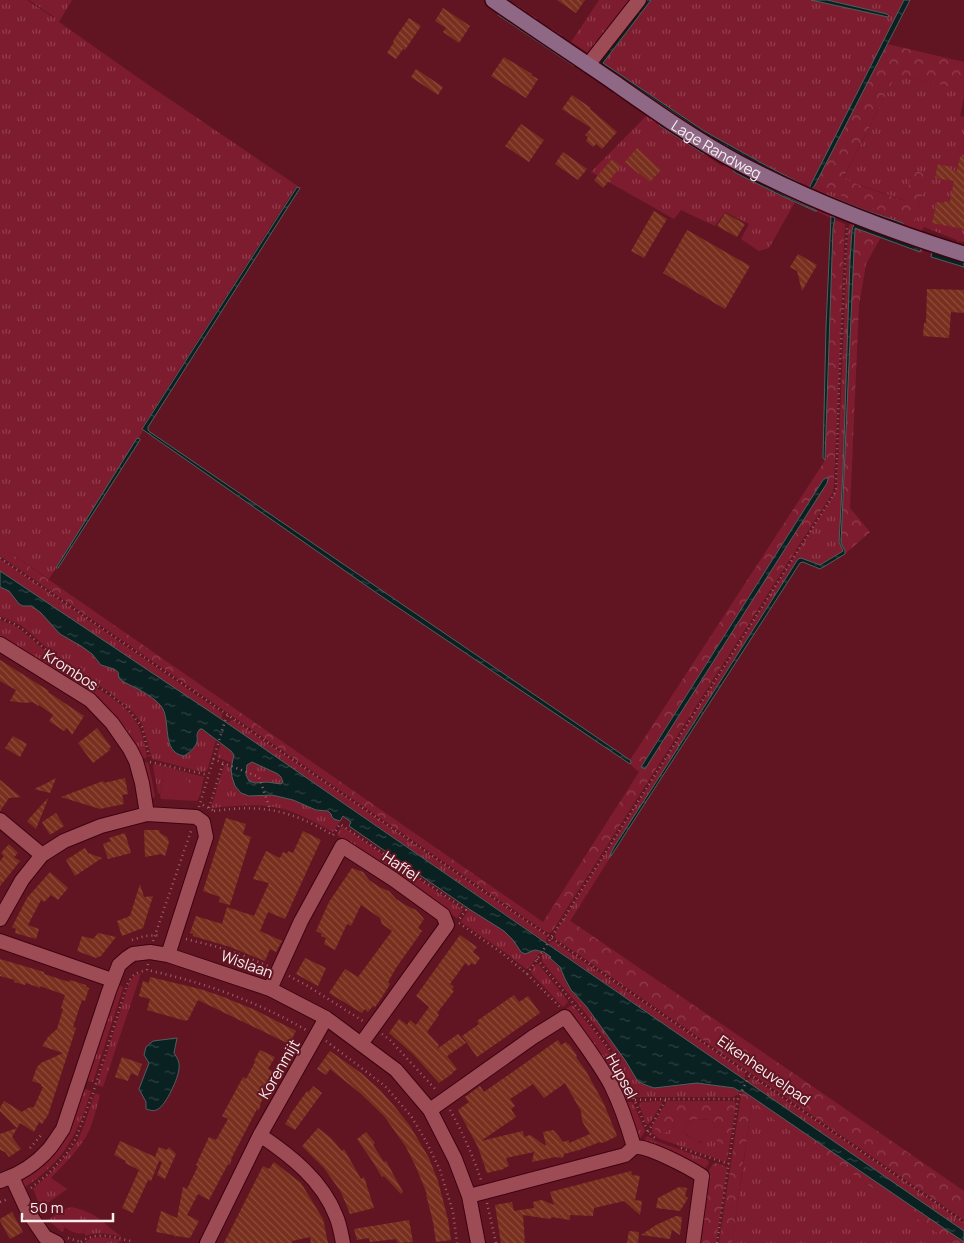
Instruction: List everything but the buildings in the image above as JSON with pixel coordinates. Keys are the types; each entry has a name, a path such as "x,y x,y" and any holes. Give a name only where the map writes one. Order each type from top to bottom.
{"street":[{"name":"Lage Randweg","path":"493,0 678,127 738,162 780,184 851,215 964,254"},
{"path":"588,65 639,0"},
{"name":"Krombos","path":"0,644 90,700 112,723 136,760 147,814"},
{"path":"0,919 22,880 42,855 64,840 101,826 147,814 200,814 206,837 168,955"},
{"path":"0,820 42,855"},
{"path":"270,989 337,840"},
{"name":"Haffel","path":"337,840 443,914 452,923"},
{"path":"361,1044 452,923"},
{"path":"0,941 112,980"},
{"name":"Wislaan","path":"60,1239 45,1237 6,1179 31,1166 50,1149 63,1129 112,980 119,965 133,954 150,952 168,955 270,989 326,1018 396,1070 430,1110 455,1159 469,1196 478,1243"},
{"path":"430,1110 533,1037 565,1017"},
{"name":"Hupsel","path":"565,1017 611,1086 637,1147"},
{"name":"Korenmijt","path":"208,1243 260,1135 326,1018"},
{"path":"260,1135 286,1153 311,1175 328,1198 337,1217 343,1243"},
{"path":"469,1196 624,1155 637,1147 669,1158 702,1176 693,1243"}],"path":[{"path":"527,974 834,494 836,488 847,228 851,215"},
{"name":"Eikenheuvelpad","path":"0,558 964,1222"},
{"path":"228,715 208,775 200,814 150,952 147,970 178,976 263,1006 325,1041 385,1086 411,1116 440,1170 453,1212 457,1243"},
{"path":"213,758 260,777 271,809"},
{"path":"152,771 150,762 208,775"},
{"path":"200,814 209,808 223,763"},
{"path":"209,808 214,812"},
{"path":"200,814 233,808 271,809 288,813 313,824 337,840 340,824 466,910 452,923 502,954 527,974 560,1007 565,1017"},
{"path":"128,942 145,936 174,936 242,955 306,985 355,1015 390,1040 445,1100 462,1130 476,1162 496,1243"},
{"path":"537,959 602,1039 619,1064 648,1132 659,1140"},
{"path":"717,1243 738,1099 750,1074"},
{"path":"618,1102 666,1099 738,1099"},
{"path":"637,1147 648,1132 666,1099"},
{"path":"28,1151 47,1129"},
{"path":"680,1148 729,1164"},
{"path":"83,1234 86,1238"},
{"path":"60,1239 81,1242 90,1236 101,1235 131,1241 132,1243"}],"green space":[{"path":"0,0 27,0 54,18 29,0 72,0 59,22 299,187 295,188 143,426 143,431 49,579 0,546"},
{"path":"500,0 510,0 510,2 562,35 560,37"},
{"path":"599,0 629,0 588,53 571,42"},
{"path":"642,0 647,0 600,63 708,136 795,183 800,183 704,131 603,63 651,0 811,0 888,17 887,14 827,0 904,0 810,188 814,188 815,185 915,223 926,173 912,171 906,201 843,179 896,75 964,90 960,116 964,117 964,242 959,241 958,243 964,245 964,248 959,247 957,240 924,227 917,234 832,203 721,147 598,64 598,57"},
{"path":"887,44 964,62 964,90 896,75 843,178 905,201 912,171 926,173 915,223 815,185"},
{"path":"618,91 709,154 708,157 722,166 731,164 835,214 835,218 816,211 735,169 734,172 795,202 769,248 759,251 741,239 749,224 725,212 715,226 681,210 674,219 591,172 647,115 631,103 612,93","holes":["662,124 704,152 703,154 660,126"]},
{"path":"834,220 845,224 833,492 550,933 0,556 0,546 543,922 639,772 630,764 630,760 825,460","holes":["823,480 827,483 644,769 641,766"]},
{"path":"853,221 924,246 922,253 919,248 857,225 854,225 852,229 839,542 843,551 820,565 798,559 611,853 611,856 570,921 575,924 562,943 556,939 555,934 557,930 835,493 837,486 848,231"},
{"path":"855,228 881,237 866,264 859,305 850,508 870,532 845,554 841,543"},
{"path":"0,559 222,713 222,720 0,571"},
{"path":"0,587 9,591 20,605 36,609 62,636 83,647 99,663 116,670 119,678 155,699 163,709 170,743 177,753 184,756 192,750 200,729 216,740 207,771 202,772 152,759 143,726 130,709 108,691 69,667 21,625 0,616"},
{"path":"0,620 21,630 62,665 125,709 133,717 142,734 146,758 139,759 77,686 0,637"},
{"path":"233,720 547,936 546,942 227,723"},
{"path":"221,742 234,755 232,763 217,757"},
{"path":"145,762 149,766 154,798 149,798 142,763"},
{"path":"252,762 278,774 283,782 281,784 249,781 246,775 247,765"},
{"path":"155,764 165,766 160,794 158,793 153,766"},
{"path":"226,765 231,768 232,777 238,790 245,795 272,795 293,800 316,810 328,811 340,821 333,832 300,815 270,806 253,805 211,808 224,766"},
{"path":"165,766 178,770 200,795 197,801 161,799"},
{"path":"178,770 204,777 200,795 199,795"},
{"path":"342,826 463,910 457,918 337,835"},
{"path":"469,909 504,931 521,952 525,954 535,950 540,952 530,967 526,969 461,922"},
{"path":"575,924 964,1191 964,1220 562,943"},
{"path":"553,941 745,1072 745,1080 549,944"},
{"path":"544,952 558,966 568,986 608,1034 635,1077 642,1084 661,1088 694,1083 711,1084 735,1089 739,1091 737,1095 733,1097 636,1097 617,1057 606,1040 542,961"},
{"path":"537,964 567,1000 568,1002 563,1007 532,974 531,972"},
{"path":"141,973 103,1087 97,1085 129,984 134,977"},
{"path":"117,985 123,988 93,1082 88,1081 87,1077"},
{"path":"573,1006 608,1050 620,1070 630,1098 621,1099 586,1038 565,1010"},
{"path":"751,1078 964,1223 964,1231 747,1082"},
{"path":"86,1089 91,1091 81,1120 68,1145 50,1167 25,1187 22,1183 23,1179 43,1164 65,1138 74,1122 83,1091"},
{"path":"743,1091 964,1243 952,1243 752,1104 732,1243 719,1243"},
{"path":"95,1093 100,1095 90,1129 77,1149 51,1178 67,1189 41,1208 33,1189 51,1173 78,1140"},
{"path":"660,1101 662,1103 649,1124 646,1124 639,1104 641,1102"},
{"path":"667,1101 734,1101 736,1104 727,1160 725,1162 715,1158 719,1121 688,1120 661,1135 652,1126"},
{"path":"632,1102 634,1105 645,1131 639,1140 623,1103"},
{"path":"752,1104 952,1243 732,1243"},
{"path":"693,1119 683,1129 687,1136 701,1143 715,1128 712,1120 719,1121 715,1158 660,1139 652,1133 652,1126 661,1135 680,1123"},
{"path":"693,1119 712,1120 715,1128 714,1137 701,1142 689,1137 683,1129"},
{"path":"647,1136 708,1160 709,1163 704,1170 643,1143"},
{"path":"716,1163 727,1167 716,1243 696,1243 708,1172 713,1164"},
{"path":"71,1207 95,1216 122,1237 99,1233 86,1236 85,1230 62,1224 65,1227 62,1232 48,1220"},
{"path":"70,1214 81,1220 84,1226 84,1233 72,1232 62,1224 63,1219"},
{"path":"101,1237 122,1240 118,1243 84,1243 91,1238"}],"water":[{"path":"647,0 651,0 603,63 704,131 801,185 708,136 600,63"},
{"path":"811,0 827,0 889,16 888,17"},
{"path":"904,0 910,0 812,189 810,186"},
{"path":"500,14 574,64 574,66 498,15"},
{"path":"661,124 704,152 704,154 659,125"},
{"path":"733,169 735,169 817,211 734,172"},
{"path":"297,187 300,188 148,427 148,430 630,760 630,764 381,596 142,429"},
{"path":"817,191 903,224 901,225 865,212 817,193"},
{"path":"831,216 835,218 833,228 825,460 823,458 826,327"},
{"path":"854,224 921,249 920,252 855,228 841,543 845,554 820,569 803,562 800,563 610,856 798,559 801,558 820,565 843,551 839,542 850,260"},
{"path":"932,252 964,262 964,267 931,257"},
{"path":"137,438 140,440 58,568 56,568"},
{"path":"828,478 827,483 645,769 641,767 823,480"},
{"path":"0,571 227,723 964,1231 964,1242 743,1091 697,1083 654,1088 637,1080 586,1006 571,990 560,967 551,957 544,952 535,950 525,954 521,952 504,931 349,826 351,822 343,816 340,821 334,819 328,811 316,810 293,800 272,795 249,796 241,793 235,786 232,777 231,768 234,755 202,729 198,733 197,742 192,750 184,756 177,753 169,742 164,712 153,698 122,681 119,678 118,672 101,665 92,654 60,634 32,606 19,604 9,591 0,587","holes":["252,762 278,774 283,782 281,784 255,783 249,781 246,775 247,765"]},
{"path":"177,1038 174,1053 179,1066 174,1084 168,1097 158,1109 146,1109 146,1102 139,1089 149,1063 144,1055 146,1047 153,1041"}]}
